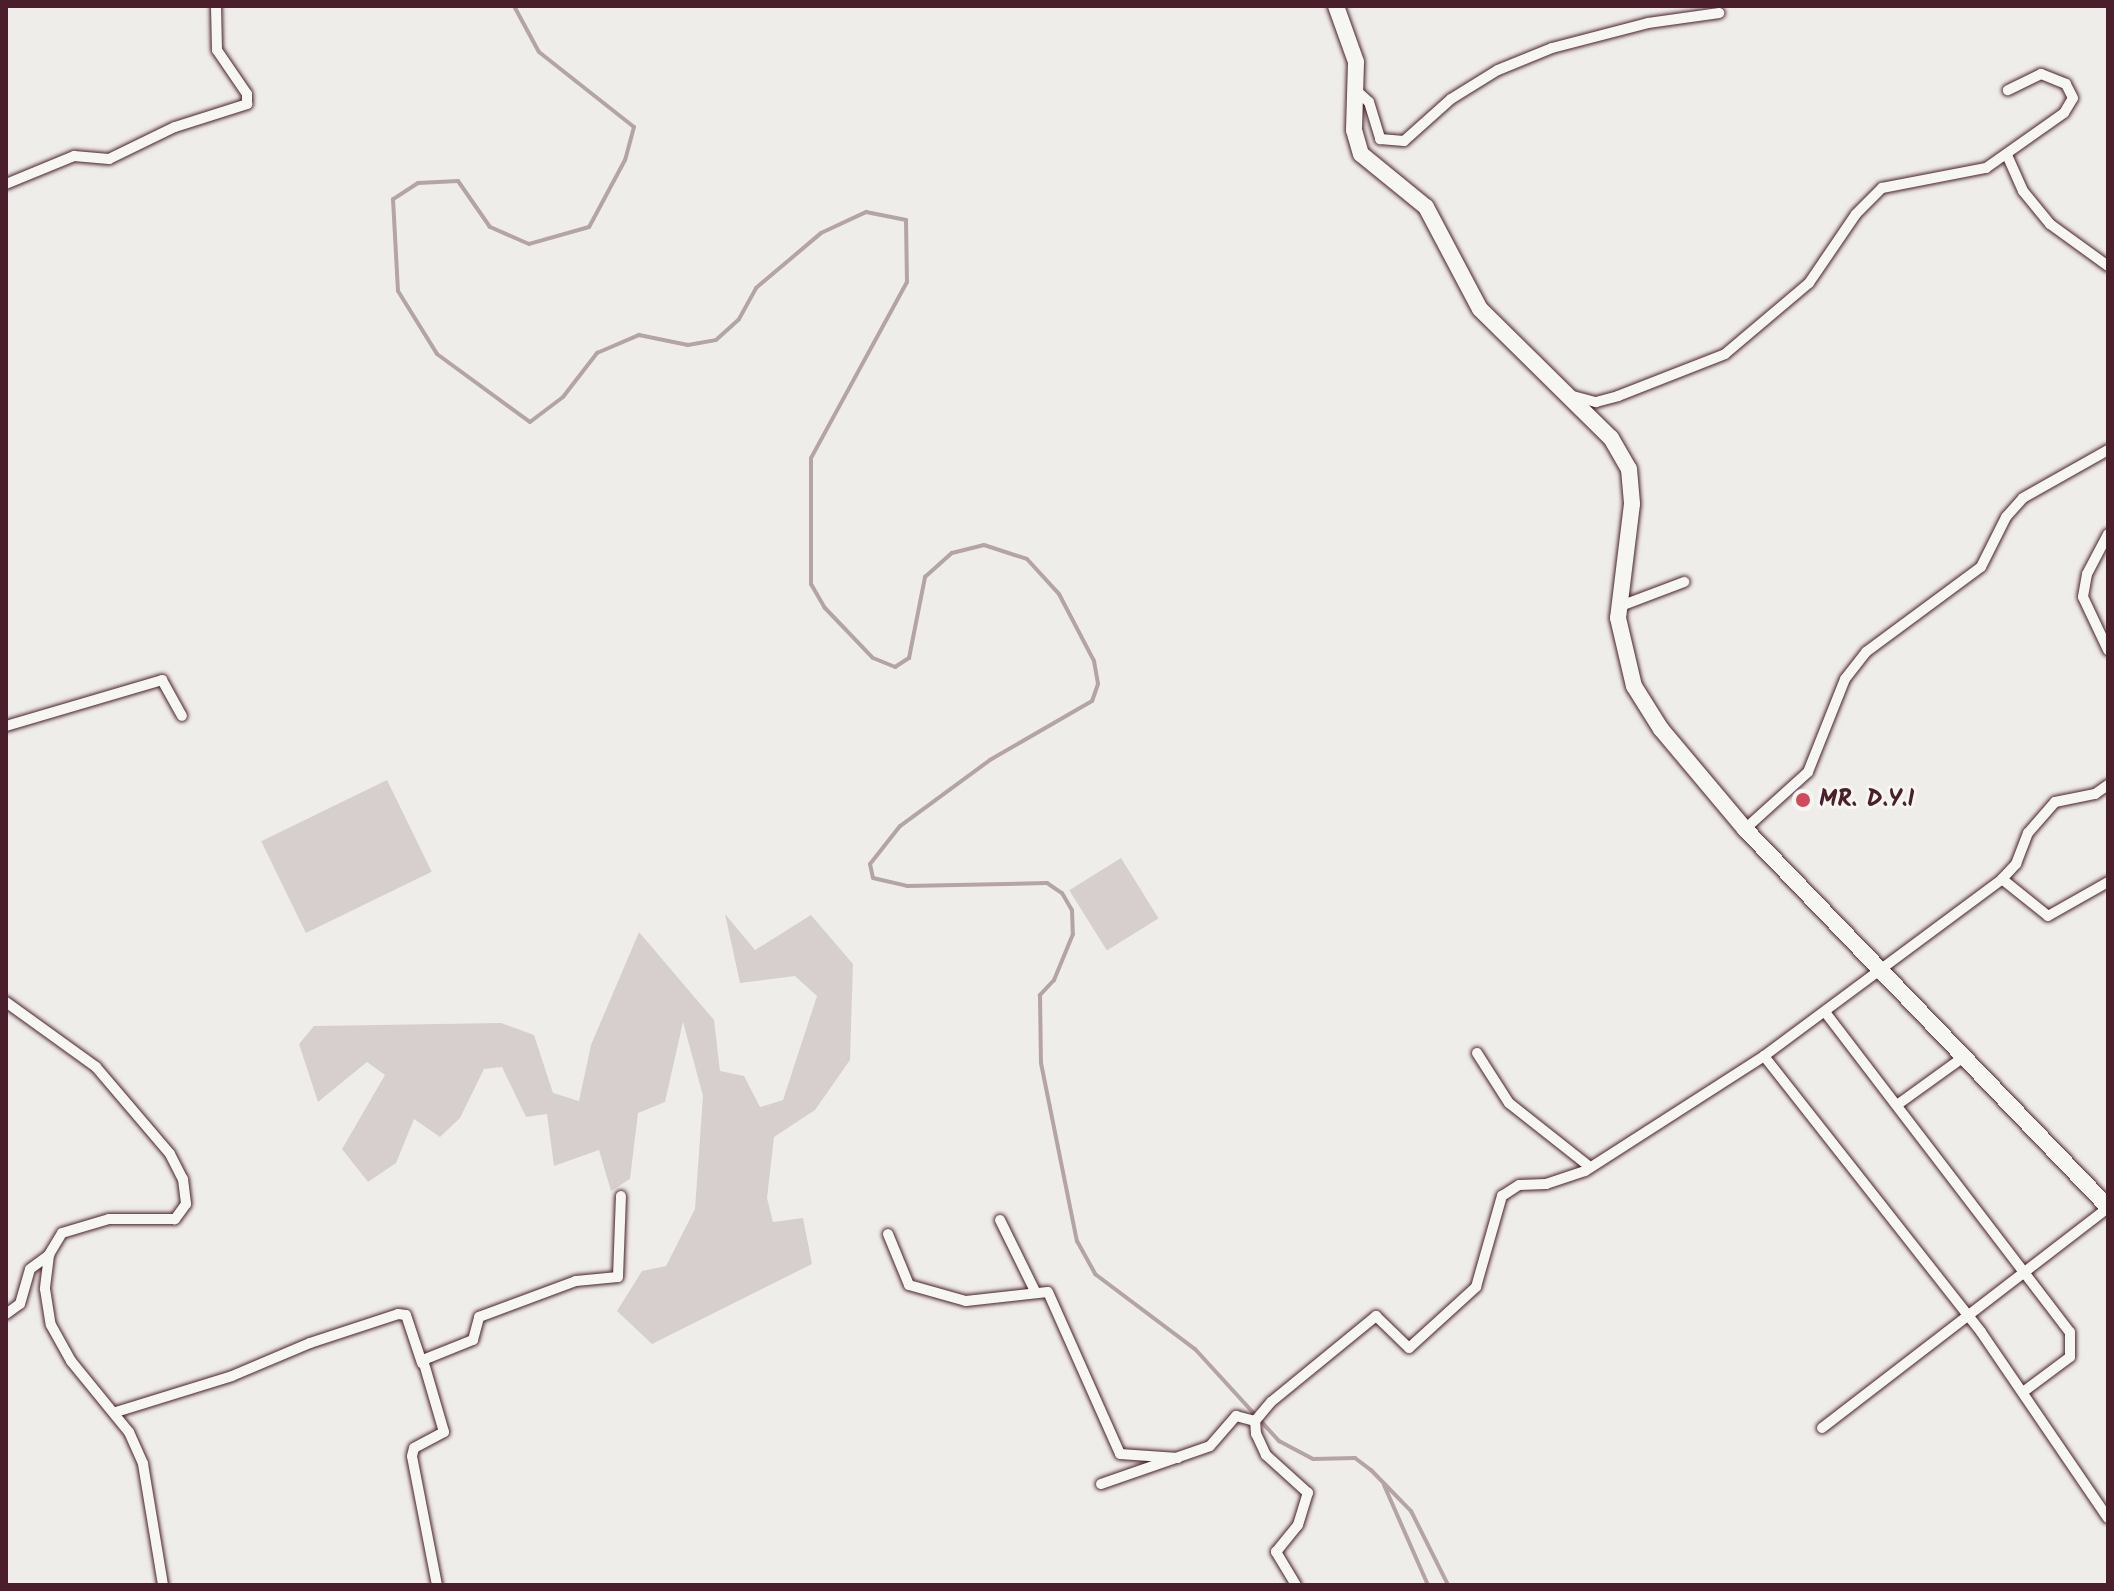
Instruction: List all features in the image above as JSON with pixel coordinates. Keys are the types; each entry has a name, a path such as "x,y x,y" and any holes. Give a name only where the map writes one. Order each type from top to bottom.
{"main road":[{"path":"1336,6 1356,62 1359,93 1354,130 1361,154 1426,207 1480,309 1611,438 1631,476 1618,607 1634,686 1702,782 2108,1208"}],"street":[{"path":"6,184 74,156 109,159 175,127 247,104 247,94 217,50 216,6"},
{"path":"1359,93 1369,102 1380,139 1404,141 1451,99 1498,70 1552,48 1648,23 1719,13"},
{"path":"1563,392 1596,402 1675,377 1725,354 1809,283 1856,214 1882,188 1973,172 2007,155 2064,113 2073,98 2066,84 2041,74 2008,90"},
{"path":"2007,155 2023,191 2050,224 2108,266"},
{"path":"1745,829 1808,772 1845,679 1866,652 1981,567 2006,517 2023,498 2108,450"},
{"path":"2108,534 2087,574 2083,597 2108,650"},
{"path":"1618,607 1684,582"},
{"path":"6,726 162,680 182,716"},
{"path":"1256,1420 1271,1402 1376,1316 1409,1348 1476,1287 1502,1196 1519,1185 1546,1184 1590,1167 1764,1056 2002,879 2046,809 2108,785"},
{"path":"2002,879 2048,916 2108,882"},
{"path":"6,1002 96,1067 170,1154 183,1179 186,1204 175,1219 109,1219 62,1233 49,1255 30,1269 20,1304 6,1314"},
{"path":"1825,1012 2070,1332 2074,1349 2023,1392"},
{"path":"1477,1053 1509,1103 1590,1167"},
{"path":"1764,1056 1969,1317 2108,1518"},
{"path":"1897,1105 1965,1056"},
{"path":"422,1363 473,1340 479,1317 576,1281 618,1277 621,1196"},
{"path":"1822,1428 2108,1208"},
{"path":"1000,1220 1035,1291"},
{"path":"888,1234 909,1285 966,1301 1035,1291 1050,1294 1120,1454 1178,1458"},
{"path":"49,1255 45,1289 51,1325 71,1361 116,1412 146,1473 163,1585"},
{"path":"116,1412 232,1376 310,1343 398,1314 406,1315 444,1432 412,1451 437,1585"},
{"path":"1101,1484 1210,1446 1236,1416 1256,1420"},
{"path":"1256,1420 1266,1455 1308,1493 1298,1525 1276,1552 1296,1585"}],"shaded area":[{"path":"387,780 432,872 306,933 261,841"},
{"path":"1121,858 1159,918 1107,951 1069,890"},
{"path":"725,914 755,950 811,915 853,964 850,1060 815,1110 774,1137 767,1198 773,1222 803,1218 812,1264 652,1344 617,1311 642,1271 666,1266 695,1209 703,1096 683,1022 665,1102 638,1113 630,1179 611,1191 599,1150 554,1166 547,1114 526,1117 502,1067 484,1069 460,1118 440,1137 414,1119 396,1163 368,1182 342,1149 385,1075 367,1062 318,1102 299,1044 314,1026 501,1023 534,1035 553,1093 579,1101 591,1045 639,932 714,1020 720,1071 744,1076 760,1107 783,1100 817,996 795,976 740,983"}],"waterway":[{"path":"514,6 539,52 634,127 625,160 589,227 529,244 490,227 458,181 418,183 393,199 398,291 437,354 530,422 563,397 597,353 639,335 688,345 716,340 739,319 756,288 821,233 866,212 906,220 907,282 811,458 811,584 825,608 873,658 895,667 909,658 925,577 952,553 984,545 1027,559 1059,594 1094,661 1098,684 1092,701 990,760 900,826 870,864 873,878 907,886 1047,883 1062,893 1072,910 1073,934 1054,980 1040,995 1041,1063 1077,1241 1095,1274 1195,1349 1279,1441 1313,1459 1355,1458 1371,1470 1411,1511 1448,1585"},
{"path":"1384,1485 1428,1585"}],"place":[{"name":"MR. D.Y.I","path":"1803,800"}]}
